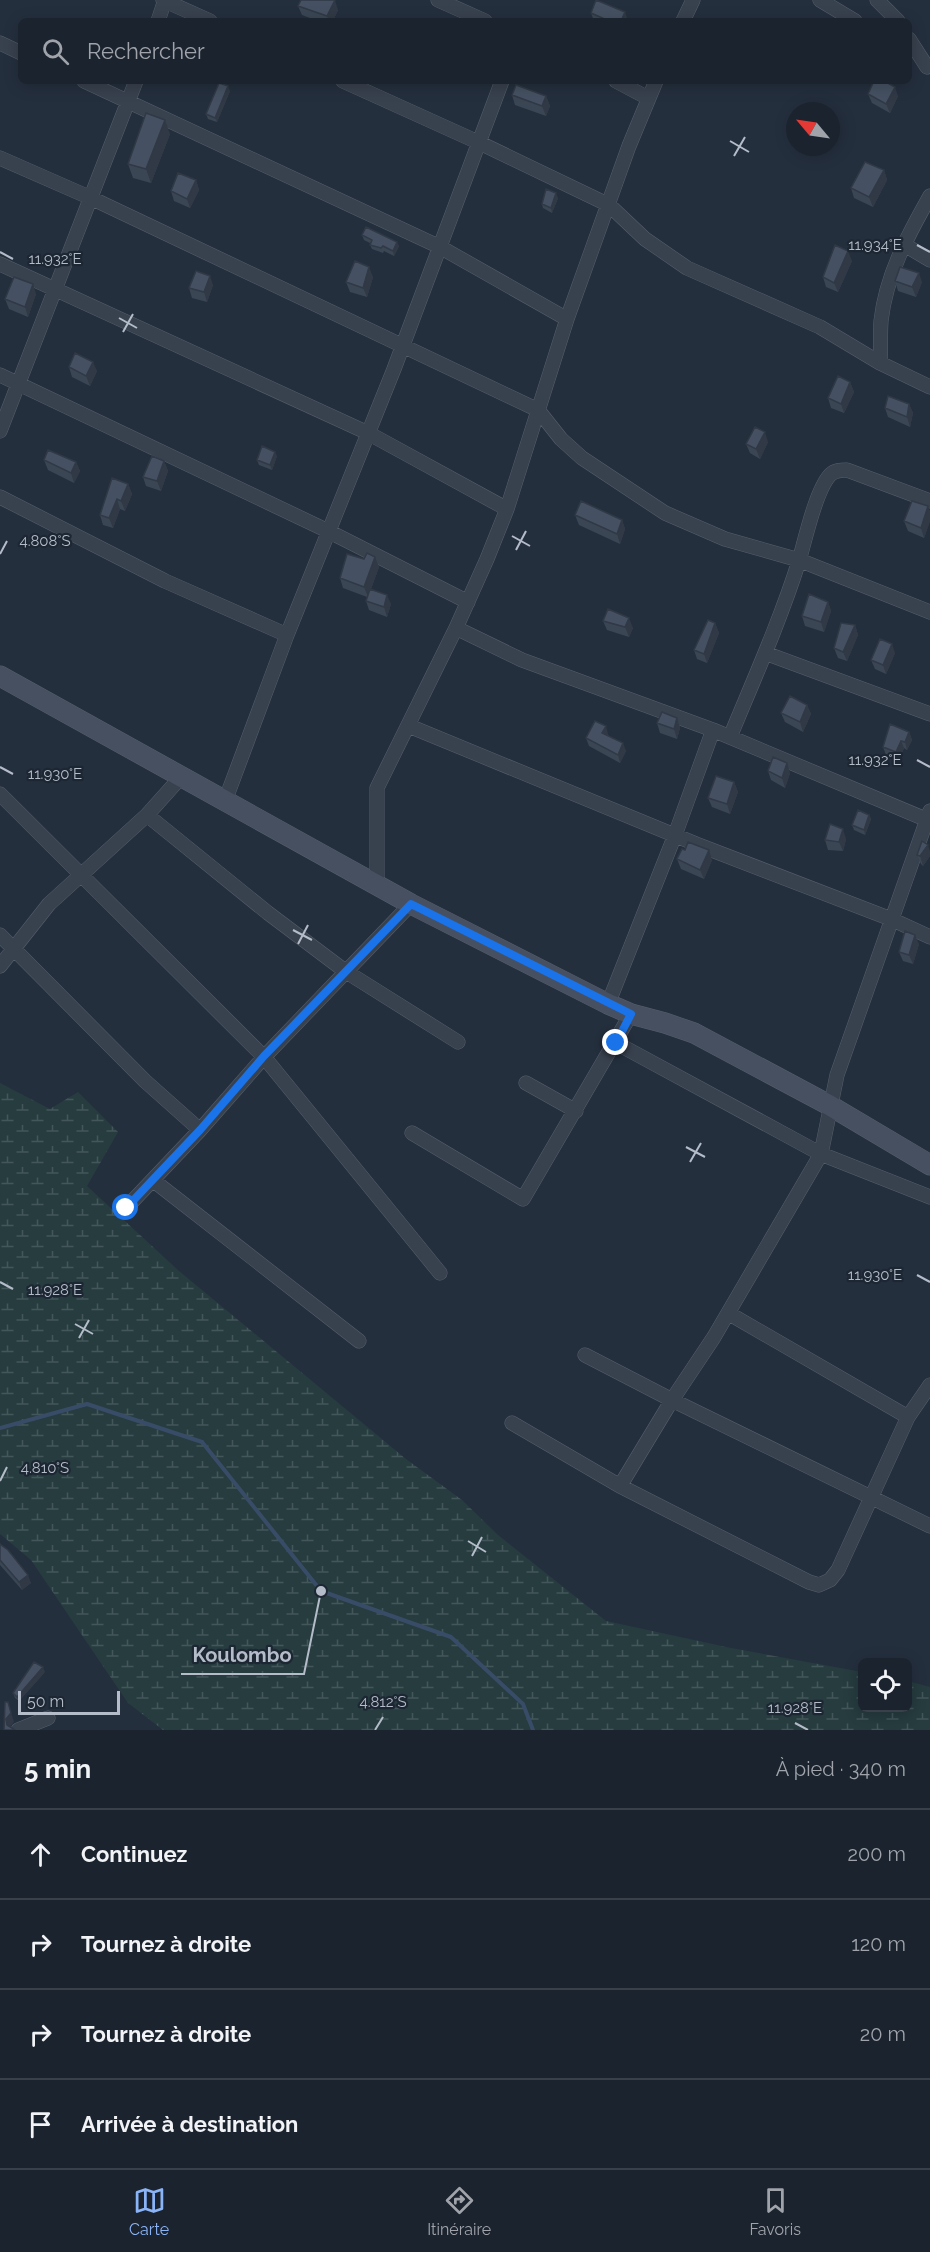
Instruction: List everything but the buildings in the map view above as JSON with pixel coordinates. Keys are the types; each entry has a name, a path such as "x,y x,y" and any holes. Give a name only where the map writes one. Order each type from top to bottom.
{"street":[{"path":"159,18 164,0 203,18"},
{"path":"438,0 470,7 482,18"},
{"path":"684,18 693,0"},
{"path":"820,0 850,18"},
{"path":"877,0 894,18"},
{"path":"0,44 18,52"},
{"path":"912,44 928,68"},
{"path":"912,57 928,68"},
{"path":"91,84 440,247 567,319"},
{"path":"0,431 135,84"},
{"path":"350,84 609,205 645,239 687,268 820,327 880,363 930,387"},
{"path":"225,801 254,729 287,635 403,346 501,84"},
{"path":"622,84 648,98"},
{"path":"377,885 376,792 468,603 507,509 567,319 655,84"},
{"path":"0,158 91,198 538,410 561,439 582,458 665,513 725,539 799,560 930,612"},
{"path":"880,363 881,320 889,284 903,244 930,196"},
{"path":"903,244 930,260"},
{"path":"0,264 368,433 507,509"},
{"path":"0,375 328,531 468,603"},
{"path":"730,737 765,653 799,560 816,504 829,475 840,470 847,470 930,501"},
{"path":"0,497 165,580 287,635"},
{"path":"456,628 522,660 713,730 929,817 891,918 837,1075 829,1105 821,1154 728,1313 620,1486"},
{"path":"765,653 930,714"},
{"path":"0,676 411,904 608,1004 631,1014 694,1033 829,1105 930,1166"},
{"path":"408,726 675,835 891,918 930,937"},
{"path":"608,1004 675,835 713,730"},
{"path":"0,966 49,904 147,815 181,777"},
{"path":"0,794 264,1056 440,1273"},
{"path":"147,815 345,971 458,1042"},
{"path":"126,1208 154,1181 264,1056 411,904"},
{"path":"0,935 145,1081 200,1130"},
{"path":"412,1133 523,1199 631,1014"},
{"path":"616,1043 821,1154 930,1197"},
{"path":"526,1083 576,1111"},
{"path":"154,1181 359,1341"},
{"path":"728,1313 908,1417"},
{"path":"585,1355 930,1526"},
{"path":"512,1423 620,1486 819,1585 831,1580 838,1570 908,1417 930,1385"},
{"path":"18,1730 48,1718"}],"green space":[{"path":"0,1083 50,1109 78,1092 118,1132 87,1186 179,1271 406,1459 462,1500 498,1535 606,1621 731,1648 858,1671 858,1712 912,1712 912,1682 930,1687 930,1730 163,1730 128,1703 31,1560 0,1534"}],"waterway":[{"path":"0,1428 87,1404 202,1442 321,1591 451,1637 523,1704 533,1730"}],"place":[{"name":"Koulombo","path":"321,1591"}],"route":[{"path":"126,1208 154,1181 264,1056 411,904 631,1014 616,1043"}]}
